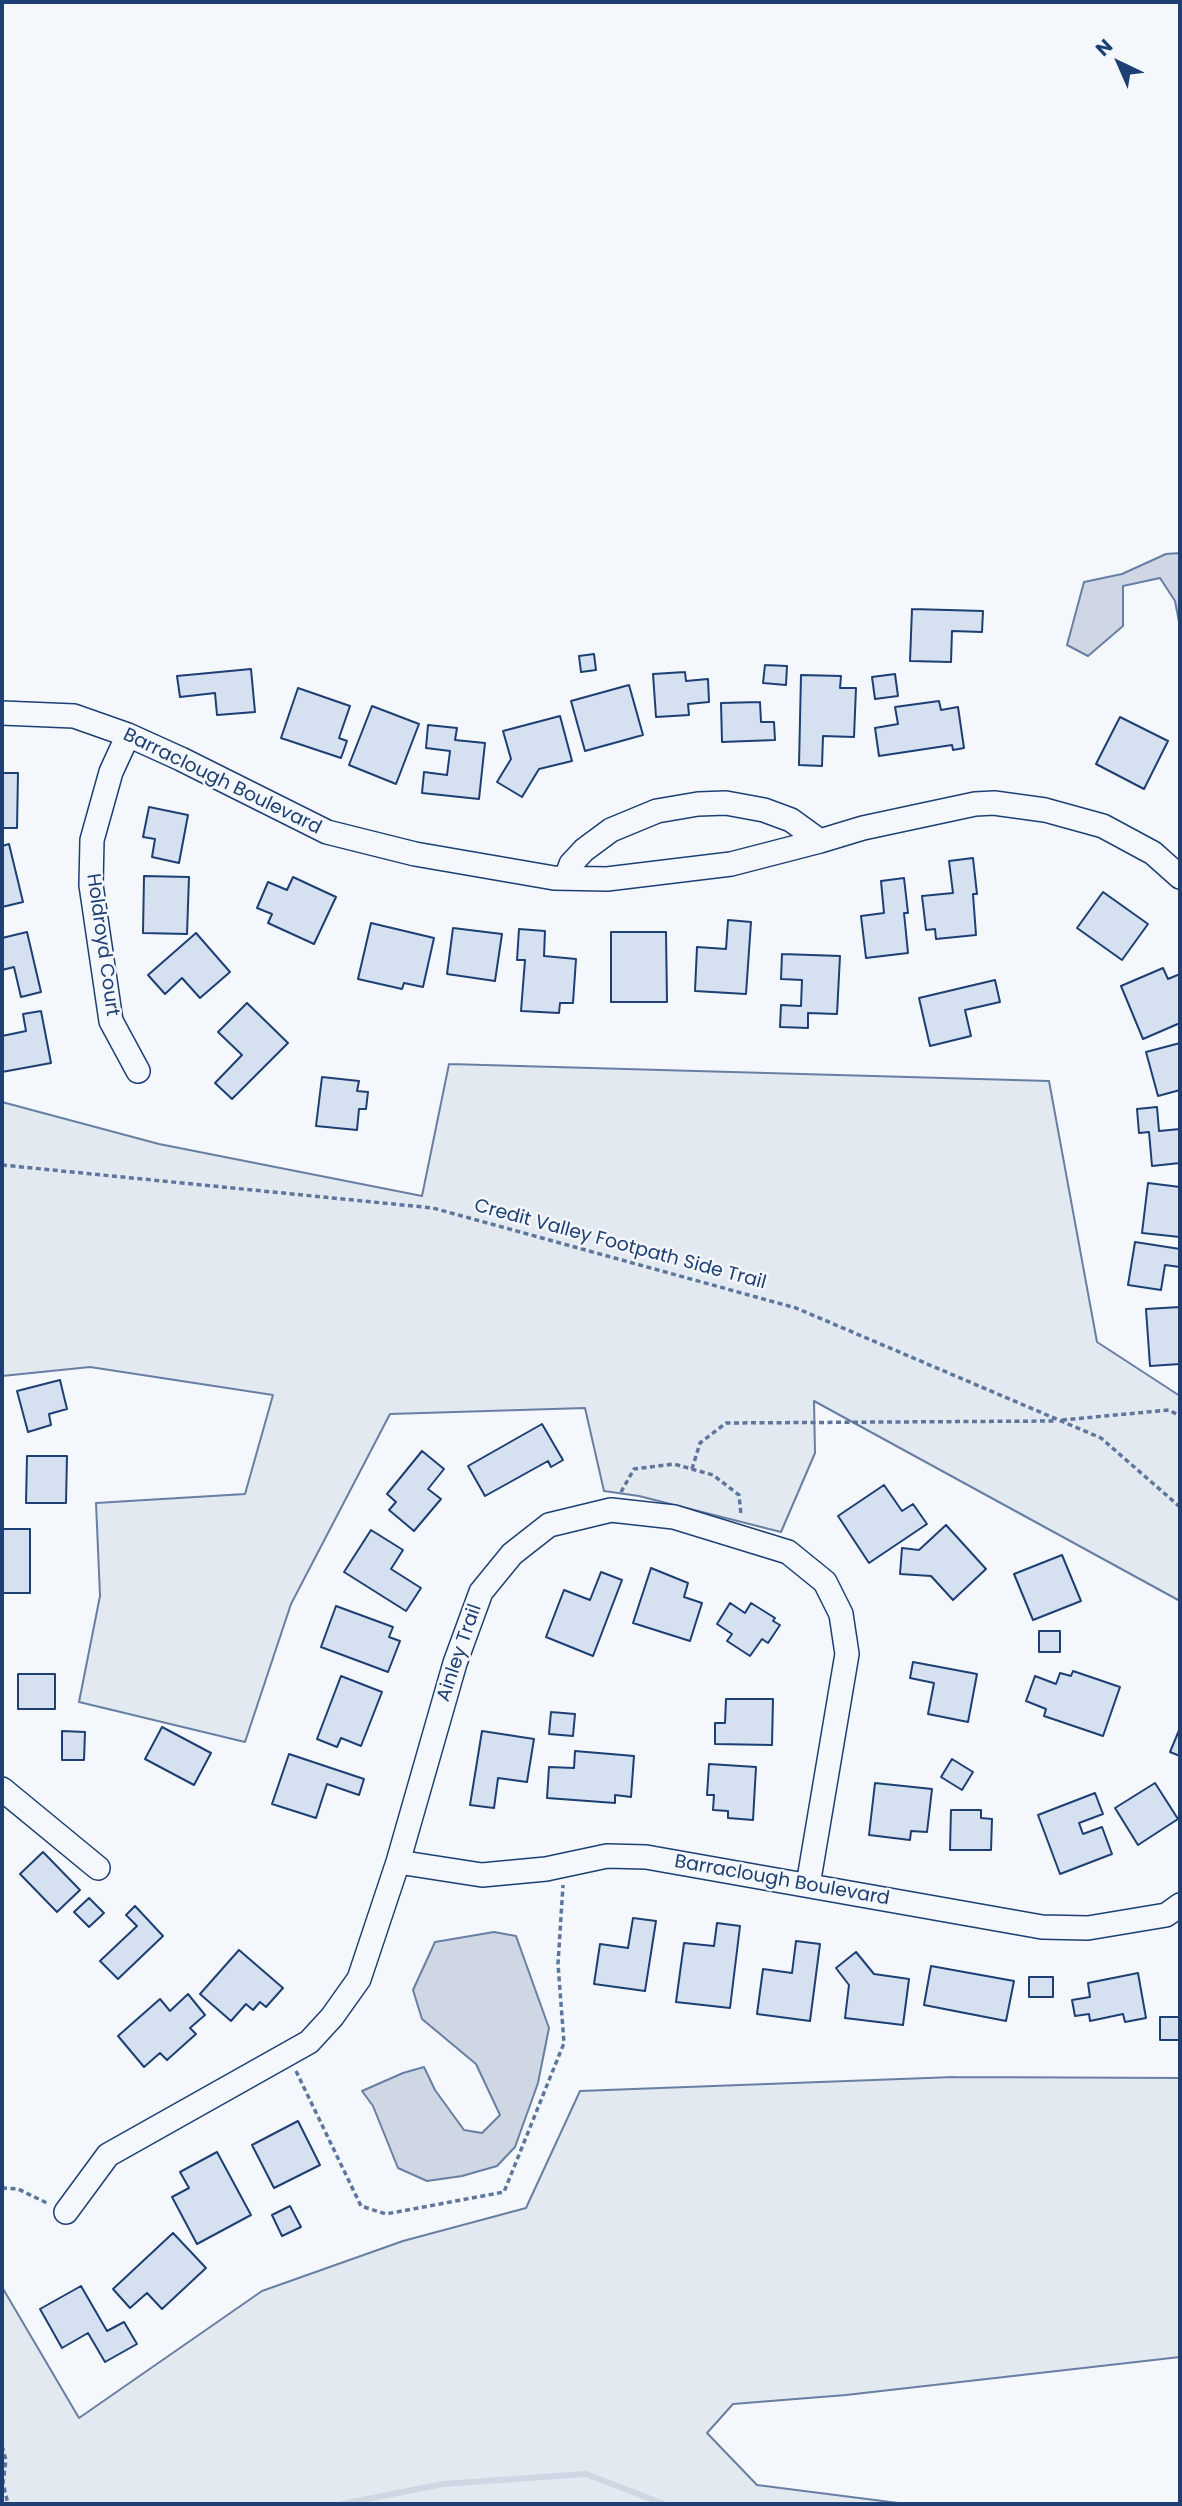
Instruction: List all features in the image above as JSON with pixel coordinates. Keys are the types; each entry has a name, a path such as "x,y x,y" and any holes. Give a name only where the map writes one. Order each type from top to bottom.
{"street":[{"name":"Barraclough Boulevard","path":"2,713 74,716 128,735 327,832 415,854 554,878 607,878 731,864 863,828 975,804 995,803 1045,810 1103,826 1153,853 1180,877"},
{"name":"Holdroyd Court","path":"128,735 111,772 92,840 91,885 111,1021 138,1072"},
{"path":"565,878 571,864 584,849 611,830 657,811 698,804 726,803 764,810 791,820 820,841"},
{"name":"Ainley Trail","path":"66,2212 108,2155 309,2042 332,2017 359,1979 398,1862 455,1663 481,1592 512,1554 548,1525 614,1511 674,1517 788,1552 825,1582 841,1615 847,1654 808,1885"},
{"path":"2,1789 98,1868"},
{"name":"Barraclough Boulevard","path":"398,1862 482,1875 546,1869 607,1856 646,1857 1042,1927 1088,1928 1175,1914"}],"path":[{"name":"Credit Valley Footpath Side Trail","path":"2,1165 433,1208 796,1308 1101,1438 1180,1507"},
{"path":"692,1469 701,1443 726,1423 1059,1421 1169,1410 1180,1416"},
{"path":"614,1511 624,1485 634,1469 674,1464 713,1475 739,1496 742,1538"},
{"path":"288,2054 361,2206 386,2214 504,2192 564,2043 558,1964 565,1865"},
{"path":"2,2188 18,2189 66,2212"},
{"path":"2,2446 6,2460 3,2483 8,2504"}],"shaded area":[{"path":"1180,553 1180,627 1175,601 1160,578 1123,586 1123,626 1088,656 1067,645 1084,582 1122,574 1166,554"},
{"path":"449,1064 1049,1081 1097,1342 1180,1396 1180,1601 814,1401 815,1453 781,1532 639,1496 604,1491 585,1408 390,1414 291,1604 245,1742 79,1702 100,1596 96,1503 245,1494 273,1395 90,1367 2,1376 2,1102 159,1144 422,1196"},
{"path":"494,1932 516,1936 549,2028 538,2083 515,2147 497,2166 462,2176 427,2181 398,2168 373,2106 362,2091 424,2067 435,2090 464,2130 482,2133 500,2115 476,2064 422,2019 413,1990 435,1942"},
{"path":"954,2077 1180,2078 1180,2357 846,2395 733,2404 707,2433 757,2485 906,2504 2,2504 2,2287 79,2418 262,2291 403,2241 526,2208 580,2091"}],"building":[{"path":"912,609 983,611 982,632 952,631 951,662 910,661"},
{"path":"594,654 596,670 581,672 579,656"},
{"path":"765,665 787,666 786,685 763,683"},
{"path":"251,669 255,712 217,715 215,693 180,697 177,676"},
{"path":"685,672 686,681 708,679 709,702 688,704 689,715 656,717 653,674"},
{"path":"895,674 898,696 875,699 872,677"},
{"path":"801,675 841,676 840,688 856,688 854,737 823,736 822,766 799,765"},
{"path":"629,685 643,735 585,751 571,701"},
{"path":"298,688 350,706 339,738 347,741 341,758 281,738"},
{"path":"939,701 941,710 958,707 964,748 953,750 952,745 879,756 875,728 898,724 895,707"},
{"path":"760,702 761,722 774,722 775,740 722,742 721,703"},
{"path":"372,706 419,724 396,784 349,765"},
{"path":"560,716 572,761 539,769 522,797 497,782 511,759 503,731"},
{"path":"1120,717 1168,741 1144,789 1096,764"},
{"path":"428,725 457,728 455,740 485,743 479,799 422,793 424,772 447,775 450,751 426,748"},
{"path":"2,773 18,773 17,828 2,828"},
{"path":"149,807 188,815 179,863 152,857 155,839 143,837"},
{"path":"9,844 23,902 2,907 2,846"},
{"path":"973,858 977,894 973,894 976,935 936,939 935,929 926,930 922,896 953,893 949,861"},
{"path":"144,876 189,877 187,934 143,933"},
{"path":"293,877 336,897 314,944 268,923 272,914 257,908 268,882 287,890"},
{"path":"904,878 908,913 904,913 908,953 866,958 861,916 884,913 881,881"},
{"path":"1103,892 1148,924 1122,960 1077,928"},
{"path":"728,920 751,922 746,994 695,991 697,947 726,949"},
{"path":"371,923 434,938 423,987 404,983 402,989 358,979"},
{"path":"453,928 502,934 495,981 447,974"},
{"path":"519,929 545,931 544,956 576,959 573,1003 560,1003 559,1013 521,1011 525,960 517,960"},
{"path":"27,932 41,992 21,997 14,967 2,970 2,938"},
{"path":"611,932 666,932 667,1002 611,1002"},
{"path":"196,933 230,972 200,998 182,978 165,994 148,975"},
{"path":"782,954 840,956 837,1014 808,1013 808,1028 780,1027 781,1005 801,1006 802,980 781,979"},
{"path":"1163,968 1168,979 1180,974 1180,1023 1143,1039 1121,986"},
{"path":"995,980 1000,1002 965,1010 971,1036 930,1046 919,998"},
{"path":"247,1003 288,1043 232,1099 215,1083 242,1055 218,1032"},
{"path":"41,1011 51,1063 2,1072 2,1036 26,1031 23,1014"},
{"path":"1180,1043 1180,1090 1158,1096 1146,1052"},
{"path":"322,1077 359,1081 357,1091 368,1092 366,1109 359,1109 357,1130 316,1126"},
{"path":"1157,1107 1159,1131 1180,1129 1180,1163 1152,1166 1149,1132 1139,1133 1137,1109"},
{"path":"1148,1183 1180,1187 1180,1237 1142,1233"},
{"path":"1135,1242 1180,1249 1180,1267 1165,1265 1161,1290 1128,1285"},
{"path":"1180,1307 1180,1364 1150,1366 1146,1309"},
{"path":"60,1380 67,1409 49,1414 51,1425 28,1432 17,1391"},
{"path":"542,1424 563,1460 551,1467 548,1461 485,1496 468,1466"},
{"path":"422,1451 444,1469 428,1489 441,1499 414,1531 389,1510 396,1502 387,1494"},
{"path":"27,1456 67,1456 66,1503 26,1503"},
{"path":"884,1485 902,1511 913,1504 927,1524 869,1563 838,1516"},
{"path":"946,1525 986,1569 953,1600 931,1576 900,1574 902,1548 919,1550"},
{"path":"2,1529 30,1529 30,1593 2,1593"},
{"path":"371,1530 403,1550 391,1569 421,1588 406,1611 344,1572"},
{"path":"1062,1555 1081,1601 1033,1620 1014,1574"},
{"path":"651,1568 688,1583 684,1597 702,1603 690,1641 633,1623"},
{"path":"601,1572 622,1580 593,1656 546,1637 564,1590 590,1600"},
{"path":"730,1603 745,1613 751,1603 775,1618 773,1621 780,1625 768,1643 762,1639 750,1656 727,1641 732,1634 717,1624"},
{"path":"336,1606 393,1627 389,1637 400,1641 388,1672 321,1647"},
{"path":"1039,1631 1060,1631 1060,1652 1039,1652"},
{"path":"913,1662 977,1674 968,1722 928,1714 934,1683 910,1678"},
{"path":"1073,1671 1120,1687 1103,1736 1044,1716 1046,1709 1026,1701 1035,1676 1056,1684 1060,1673 1071,1676"},
{"path":"18,1674 55,1674 55,1709 18,1709"},
{"path":"341,1676 382,1692 361,1746 341,1738 337,1747 317,1739"},
{"path":"726,1699 773,1699 772,1745 715,1744 715,1723 725,1723"},
{"path":"551,1712 575,1714 573,1736 549,1734"},
{"path":"162,1727 211,1753 194,1785 145,1759"},
{"path":"1180,1728 1180,1756 1170,1752"},
{"path":"62,1731 85,1732 84,1760 62,1760"},
{"path":"482,1731 534,1739 527,1782 498,1778 494,1808 470,1805"},
{"path":"575,1751 634,1756 631,1797 615,1795 615,1803 547,1798 549,1767 574,1768"},
{"path":"289,1754 364,1779 359,1795 327,1784 316,1818 272,1804"},
{"path":"952,1759 973,1772 962,1790 941,1777"},
{"path":"709,1764 756,1767 753,1820 728,1818 728,1811 713,1810 714,1795 707,1795"},
{"path":"875,1783 932,1789 927,1832 911,1831 910,1840 869,1835"},
{"path":"1155,1783 1178,1819 1138,1845 1115,1808"},
{"path":"1095,1793 1103,1814 1079,1823 1083,1834 1102,1827 1112,1854 1060,1874 1038,1815"},
{"path":"951,1810 981,1810 981,1818 992,1819 991,1850 950,1850"},
{"path":"43,1852 80,1890 57,1912 20,1874"},
{"path":"89,1898 104,1913 89,1927 74,1912"},
{"path":"135,1906 163,1936 118,1979 100,1961 137,1926 126,1915"},
{"path":"633,1918 656,1921 645,1991 594,1984 600,1944 628,1948"},
{"path":"717,1923 740,1926 730,2008 676,2002 684,1943 714,1946"},
{"path":"796,1941 820,1944 810,2021 757,2014 763,1969 792,1973"},
{"path":"239,1950 283,1988 266,2007 260,2002 253,2010 246,2004 231,2021 200,1994"},
{"path":"856,1952 874,1974 909,1979 903,2025 845,2018 849,1985 836,1968"},
{"path":"931,1966 1014,1981 1006,2021 924,2005"},
{"path":"1138,1973 1146,2018 1125,2022 1123,2014 1090,2021 1089,2014 1075,2016 1072,2000 1090,1997 1088,1983"},
{"path":"1029,1977 1053,1977 1053,1997 1029,1997"},
{"path":"188,1994 205,2015 190,2028 196,2034 167,2060 160,2053 144,2067 118,2036 160,1999 170,2011"},
{"path":"1160,2017 1180,2017 1180,2040 1160,2040"},
{"path":"298,2121 320,2165 274,2188 252,2145"},
{"path":"217,2152 251,2215 197,2244 172,2197 189,2188 180,2172"},
{"path":"290,2206 301,2227 282,2236 272,2215"},
{"path":"173,2233 206,2268 162,2309 147,2293 130,2308 113,2289"},
{"path":"81,2286 107,2331 124,2322 137,2344 105,2362 88,2333 62,2348 40,2309"}],"waterway":[{"path":"342,2504 443,2484 586,2474 664,2504"}]}
